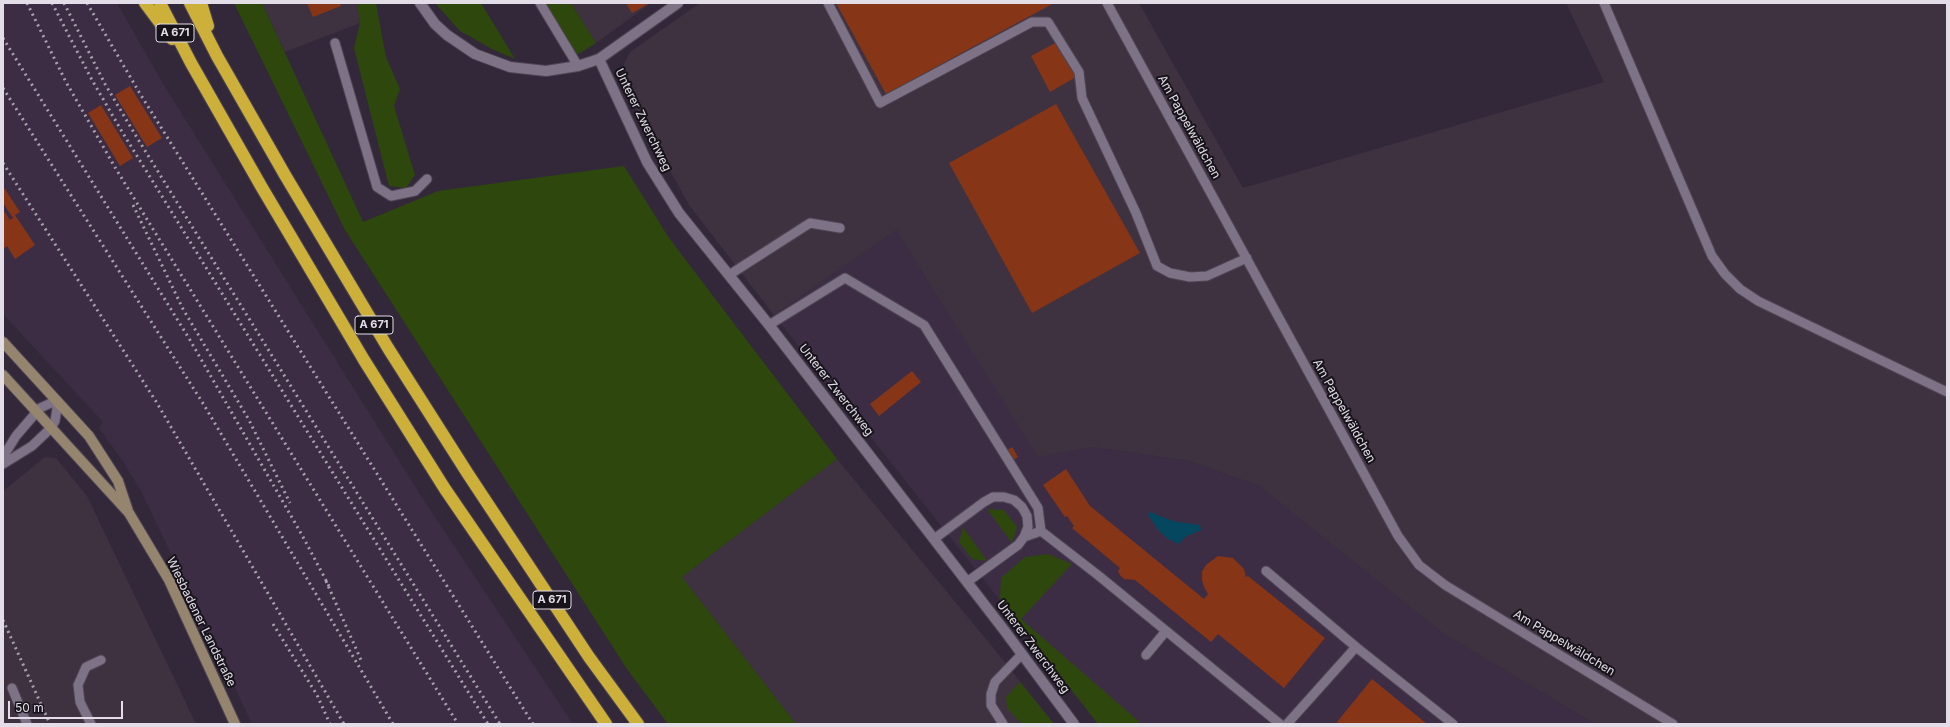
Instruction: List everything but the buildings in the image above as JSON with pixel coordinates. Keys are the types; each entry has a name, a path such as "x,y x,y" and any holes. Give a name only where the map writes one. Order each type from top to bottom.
{"highway":[{"path":"145,3 191,63"},
{"name":"A 671","path":"160,3 191,63 261,186 372,373 445,489 606,724"},
{"name":"A 671","path":"190,3 217,56 388,348 516,546 590,657 638,724"},
{"path":"201,3 217,56"}],"main road":[{"name":"Wiesbadener Landstraße","path":"3,342 84,430 100,451 118,481 129,513"},
{"name":"Wiesbadener Landstraße","path":"3,375 129,513 169,580 235,724"}],"street":[{"path":"420,3 435,24 459,45 492,62 529,70 546,71 578,66 599,59 678,3"},
{"name":"Unterer Zwerchweg","path":"599,59 647,162 679,213 769,325 967,582 1074,724"}],"lane":[{"path":"540,3 578,66"},
{"path":"828,3 880,103 1032,22 1048,22 1080,72 1082,98 1136,213 1157,266 1170,273 1196,277 1207,276 1247,258"},
{"name":"Am Pappelwäldchen","path":"1107,3 1398,536 1419,565 1445,585 1673,724"},
{"path":"1604,3 1712,256 1725,274 1740,289 1758,301 1947,392"},
{"path":"335,42 377,187 391,196 414,191 427,179"},
{"path":"729,275 810,223 840,228"},
{"path":"769,325 845,278 924,325 1038,508 1041,532 1280,724"},
{"path":"3,457 16,436 36,412 45,405 58,402 55,421 51,428 32,446 3,464"},
{"path":"934,539 984,502 994,497 1004,497 1014,500 1022,507 1027,516 1028,527 1024,537 1018,545 967,582"},
{"path":"1024,537 1041,532"},
{"path":"1266,571 1356,647 1453,724"},
{"path":"1146,654 1166,631"},
{"path":"1287,724 1356,647"},
{"path":"1004,724 991,705 991,694 995,682 1022,654"},
{"path":"91,724 80,702 78,685 86,666 101,660"},
{"path":"12,688 27,724"}],"shaded area":[{"path":"3,3 117,3 165,87 423,499 573,724 252,724 142,493 122,460 99,428 103,422 3,314"},
{"path":"262,3 357,3 360,23 285,52"},
{"path":"571,3 651,3 596,43"},
{"path":"700,3 1139,3 1243,188 1604,82 1566,3 1947,3 1947,724 1595,724 1444,634 1259,486 1189,461 1093,447 1038,457 896,230 774,315 689,205 624,87 622,68 630,52"},
{"path":"896,230 1038,456 1093,447 1189,461 1259,486 1444,634 1595,724 1098,724 774,315"},
{"path":"45,457 56,458 87,496 196,724 3,724 3,491"},
{"path":"837,459 995,650 1054,724 796,724 682,577"}],"green space":[{"path":"234,3 262,3 363,222 438,191 624,166 669,238 837,459 682,577 796,724 668,724 627,669 345,230"},
{"path":"357,3 376,3 386,57 400,89 394,106 415,175 406,188 389,186 354,48 360,23"},
{"path":"435,3 481,3 515,59 492,49 460,31"},
{"path":"544,3 571,3 596,43 577,55"},
{"path":"987,509 1004,510 1017,527 1012,543"},
{"path":"963,527 987,561 972,559 959,542"},
{"path":"1048,554 1072,564 1021,619 1142,724 1098,724 1000,598 1001,578 1025,557"},
{"path":"1020,682 1054,724 1022,724 1007,708 1006,697"}],"water":[{"path":"1150,512 1173,521 1200,525 1201,530 1185,537 1179,544 1168,539 1159,531 1148,515"}],"railway":[{"path":"27,3 66,82 116,169 458,724"},
{"path":"52,3 92,80 121,130 488,724"},
{"path":"64,3 105,84 136,136 500,724"},
{"path":"87,3 139,92 533,724"},
{"path":"3,38 190,340 302,535 329,586"},
{"path":"3,88 204,405 393,724"},
{"path":"3,163 157,403 344,724"},
{"path":"133,205 183,309 249,420 290,503"},
{"path":"326,581 361,660"},
{"path":"3,620 50,724"},
{"path":"273,624 317,695 330,724"}]}
